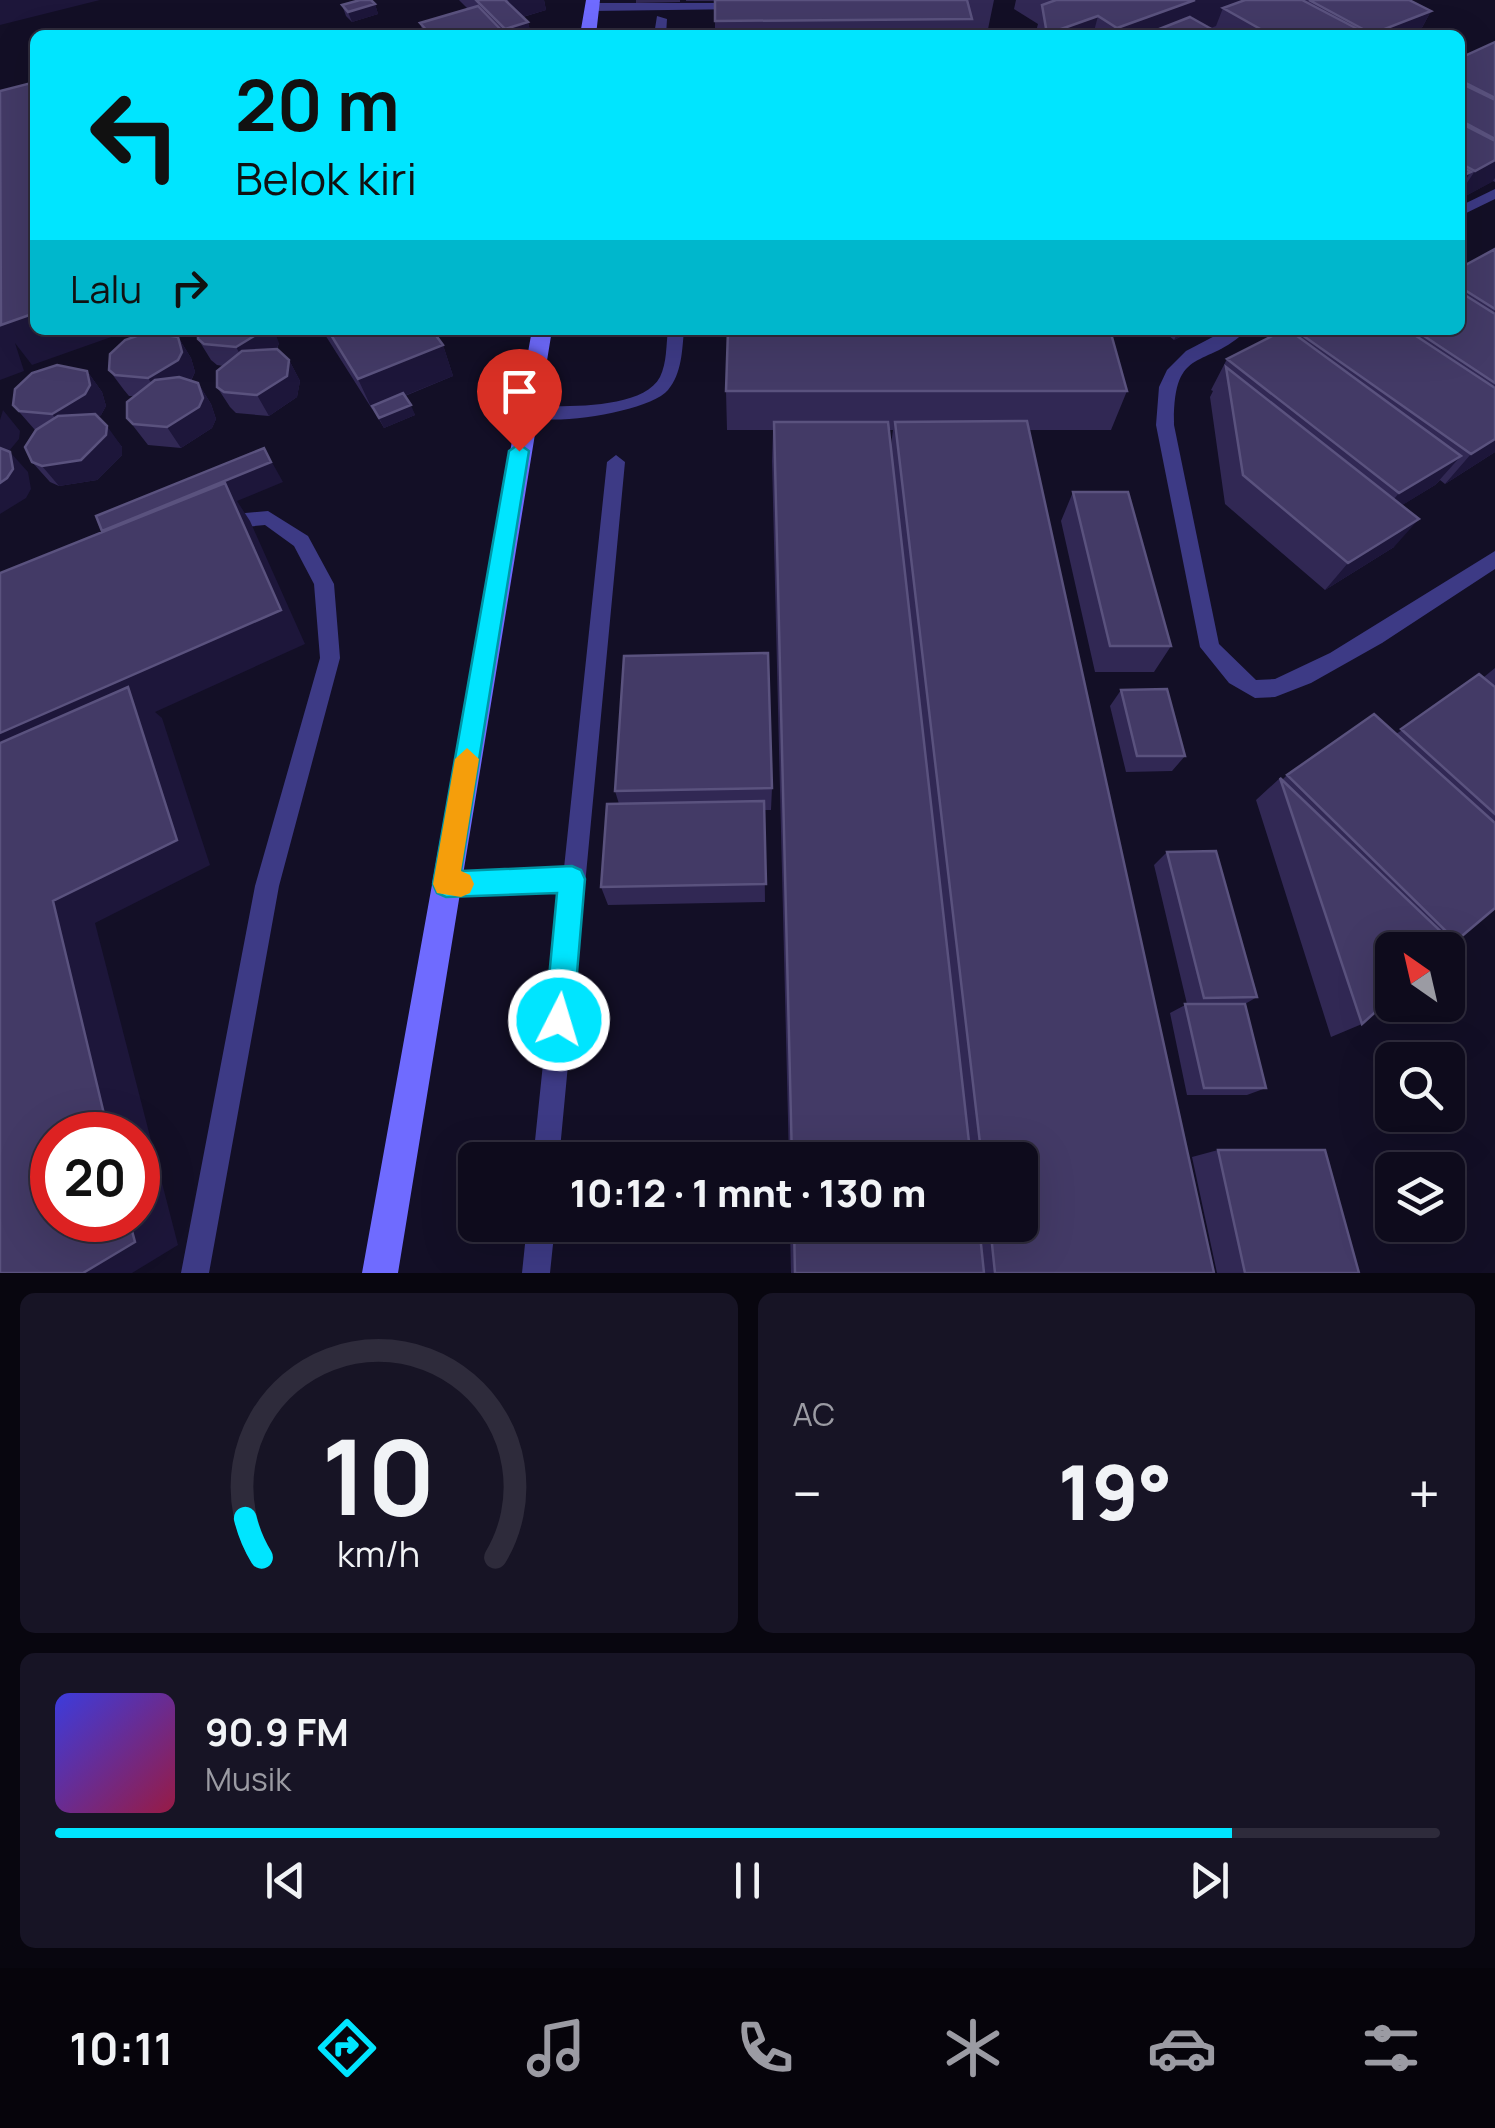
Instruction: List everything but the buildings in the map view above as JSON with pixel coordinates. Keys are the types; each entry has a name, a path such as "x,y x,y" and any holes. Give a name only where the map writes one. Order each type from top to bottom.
{"street":[{"path":"589,30 592,4"},
{"path":"380,1273 541,335"}],"lane":[{"path":"592,4 765,6"},
{"path":"660,30 661,19"},
{"path":"1465,209 1495,193"},
{"path":"526,412 622,406 653,398 668,379 675,335"},
{"path":"1231,335 1173,370 1163,392 1165,425 1210,648 1234,674 1254,689 1281,689 1318,671 1495,559"},
{"path":"548,1142 616,462"},
{"path":"195,1273 268,886 330,658 324,584 301,541 268,518 228,520 210,527"},
{"path":"446,884 508,885 572,879"},
{"path":"536,1273 539,1242"}],"slow traffic":[{"path":"461,884 446,884 467,759"}],"route":[{"path":"519,451 446,884 508,885 572,879 559,1020"}]}
